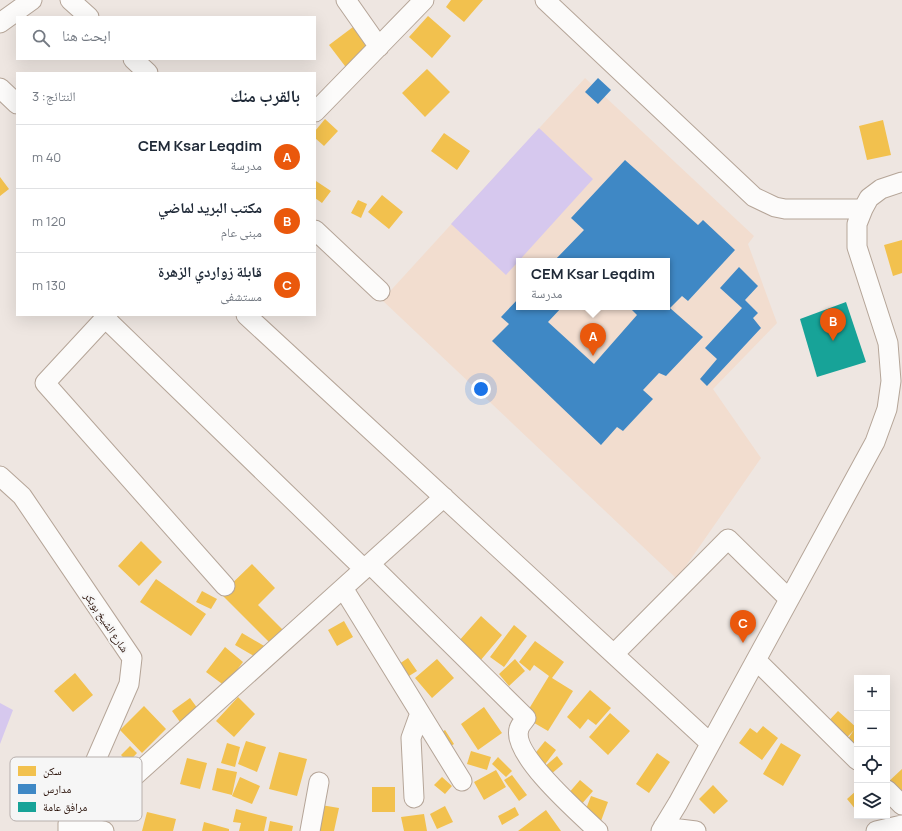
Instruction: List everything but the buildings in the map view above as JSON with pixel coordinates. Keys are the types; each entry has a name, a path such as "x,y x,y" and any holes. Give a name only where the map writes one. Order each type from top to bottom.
{"street":[{"path":"0,23 32,0"},
{"path":"70,0 87,16"},
{"path":"346,0 379,47"},
{"path":"316,111 424,0"},
{"path":"545,0 754,197 774,207 786,209 863,209"},
{"path":"134,60 147,72"},
{"path":"0,88 16,103"},
{"path":"696,831 662,829 678,803 875,442 897,384 888,343 857,247 857,224 869,198 881,189 902,182"},
{"path":"316,231 380,291"},
{"path":"247,316 710,743"},
{"path":"225,586 45,383 107,317 526,718 519,729 520,743 533,766 561,796 598,831"},
{"name":"شارع الشيخ بوبكر","path":"0,476 22,496 132,658 129,684 98,757"},
{"path":"142,769 444,498"},
{"path":"614,654 728,539 789,599"},
{"path":"343,588 462,781"},
{"path":"756,660 854,757"},
{"path":"414,798 411,738 420,713"},
{"path":"310,831 319,782"},
{"path":"890,793 902,805"},
{"path":"876,831 902,825"},
{"path":"68,827 104,831"}],"shaded area":[{"path":"585,78 754,236 748,244 777,323 713,389 761,458 677,579 382,300"},
{"path":"539,128 593,179 521,258 516,258 516,264 506,275 451,224"},
{"path":"0,703 13,710 0,744"}],"place":[{"name":"مكتب البريد لماضي","path":"833,341"},
{"name":"CEM Ksar Leqdim","path":"593,356"},
{"name":"قابلة زواردي الزهرة","path":"743,643"}]}
